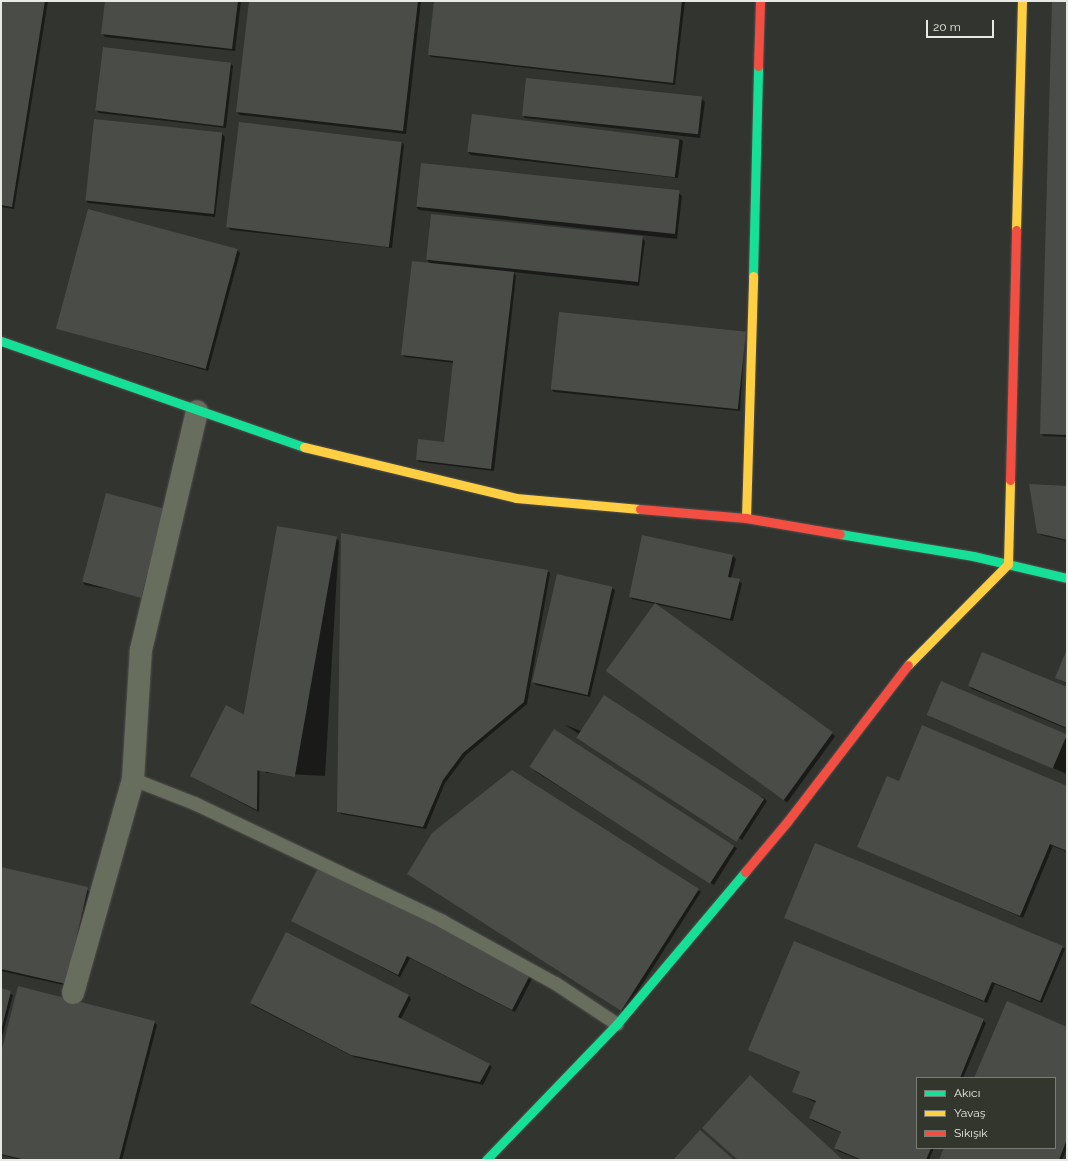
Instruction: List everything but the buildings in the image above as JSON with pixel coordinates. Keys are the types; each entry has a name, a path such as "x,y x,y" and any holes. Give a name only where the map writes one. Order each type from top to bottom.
{"street":[{"path":"746,518 760,1"},
{"path":"486,1160 617,1024 787,822 906,667 1008,564 1022,1"},
{"path":"1,341 196,411 307,448 516,498 746,518 1008,564 1067,578"},
{"path":"73,993 134,779 141,650 196,411"}],"lane":[{"path":"134,779 194,803 442,921 555,982 617,1024"}],"traffic: fast":[{"path":"753,276 758,66"},
{"path":"1,341 304,447"},
{"path":"840,534 973,556 1067,578"},
{"path":"486,1160 617,1024 745,872"}],"traffic: slow":[{"path":"1016,230 1022,1"},
{"path":"746,518 753,276"},
{"path":"304,447 516,498 640,509"},
{"path":"908,665 1008,564 1010,480"}],"traffic: jam":[{"path":"758,66 760,1"},
{"path":"1010,480 1016,230"},
{"path":"640,509 746,518 840,534"},
{"path":"745,872 787,822 908,665"}]}
